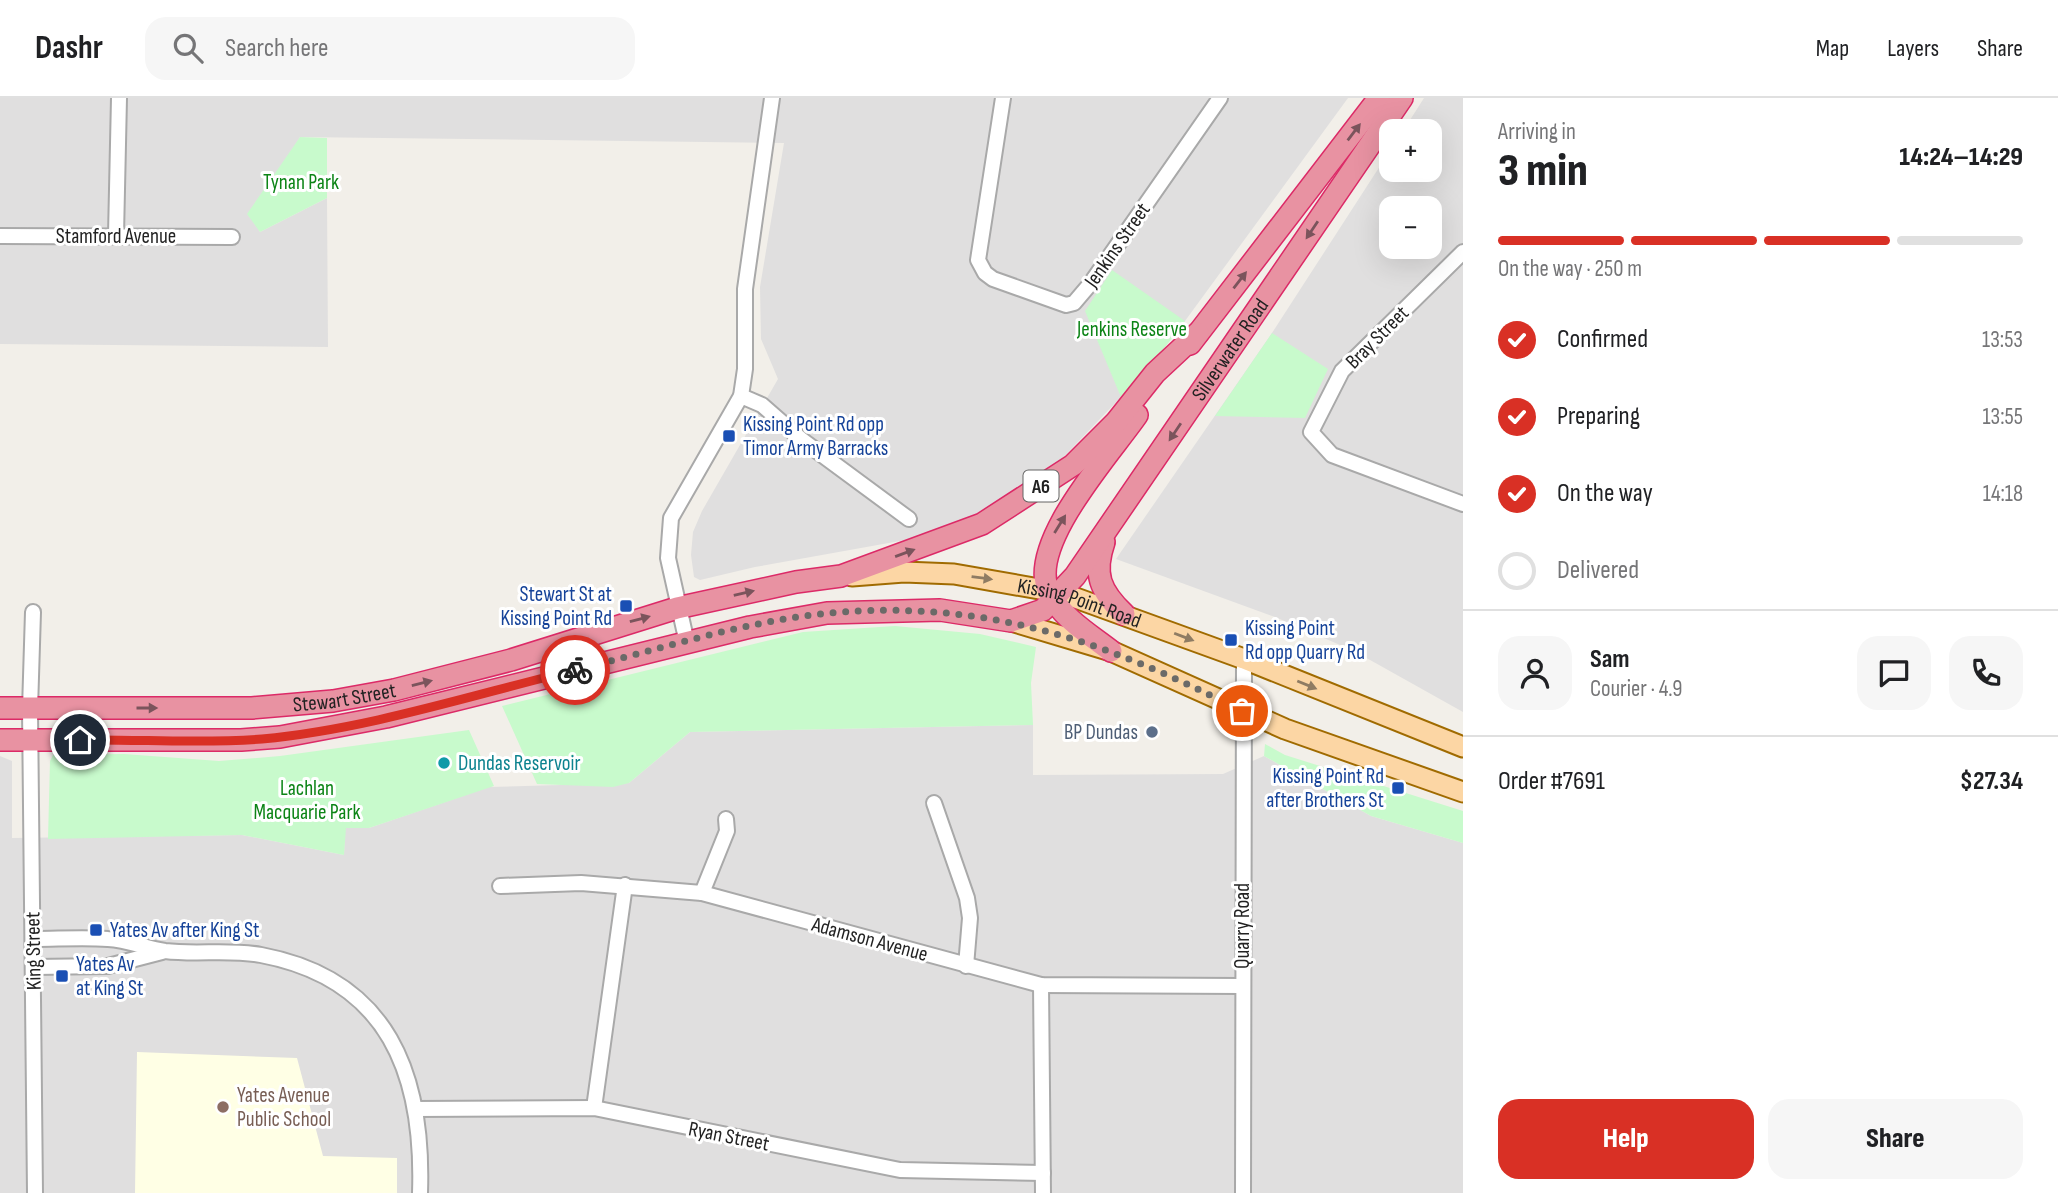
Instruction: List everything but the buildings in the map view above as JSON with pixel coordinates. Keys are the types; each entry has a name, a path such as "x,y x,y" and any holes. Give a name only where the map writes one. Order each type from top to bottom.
{"highway":[{"name":"Silverwater Road","path":"1055,594 1047,551 1059,524 1198,333 1379,98"},
{"name":"Silverwater Road","path":"1011,621 1033,616 1055,594 1111,524 1402,98"},
{"name":"Silverwater Road","path":"841,576 982,524 1073,465 1116,422 1155,373 1198,333"},
{"path":"1111,524 1097,571 1103,592 1124,614"},
{"name":"Kissing Point Road","path":"677,608 796,582 841,576"},
{"path":"1055,594 1068,617 1111,651"},
{"name":"Stewart Street","path":"0,708 252,708 333,701 394,690 500,663 677,608"},
{"name":"Kissing Point Road","path":"687,643 827,613 940,610 1011,621"},
{"name":"Stewart Street","path":"0,740 241,740 280,737 386,717 687,643"}],"main road":[{"name":"Kissing Point Road","path":"841,576 929,572 991,579 1055,594 1124,614 1463,747"},
{"name":"Kissing Point Road","path":"1011,621 1111,651 1242,711 1463,792"}],"street":[{"path":"116,235 119,98"},
{"path":"687,643 677,608 668,558 671,518 741,396 745,369 745,289 772,98"},
{"name":"Jenkins Street","path":"1003,98 978,260 993,279 1066,305 1080,298 1220,98"},
{"name":"Stamford Avenue","path":"0,236 232,237"},
{"name":"Bray Street","path":"1463,252 1342,371 1311,432 1332,455 1463,504"},
{"path":"741,396 762,405 802,440 909,519"},
{"name":"King Street","path":"33,612 30,741 35,1193"},
{"name":"Quarry Road","path":"1243,1193 1244,659"},
{"path":"934,803 967,898 970,918 966,966"},
{"path":"702,893 727,831 726,819"},
{"path":"594,1108 625,884"},
{"name":"Adamson Avenue","path":"500,886 625,884 702,893 1041,985 1242,986"},
{"path":"34,939 109,939 167,951 260,955 306,967 345,990 373,1015 402,1059 415,1109 421,1165 420,1193"},
{"path":"34,967 108,966 167,951"},
{"path":"1041,985 1043,1193"},
{"name":"Ryan Street","path":"415,1109 594,1108 900,1170 1043,1173"}],"shaded area":[{"path":"0,98 1348,98 1185,321 1121,397 1053,468 982,514 911,539 755,567 700,580 694,577 691,555 693,532 702,511 778,379 761,339 760,287 784,143 300,137 254,220 260,232 327,198 328,347 0,344"},
{"path":"1424,98 1463,98 1463,712 1354,651 1275,617 1116,559 1272,333 1379,168 1379,182 1442,182 1442,119 1411,119"},
{"path":"1033,725 1033,775 1223,774 1264,756 1371,816 1463,843 1463,1193 0,1193 0,756 12,761 12,838 242,835 344,855 345,828 369,828 489,787 629,783 690,732"},
{"name":"Yates Avenue Public School","path":"137,1052 297,1058 323,1156 397,1158 397,1193 135,1193"}],"green space":[{"name":"Tynan Park","path":"300,137 327,138 327,198 260,232 247,214"},
{"name":"Jenkins Reserve","path":"1112,270 1185,321 1123,402 1085,311"},
{"path":"1272,333 1328,369 1305,418 1215,416"},
{"path":"895,626 980,634 1036,647 1031,683 1033,725 690,732 629,783 613,787 537,784 502,706 803,632"},
{"name":"Lachlan Macquarie Park","path":"469,730 494,786 369,828 346,828 344,855 242,835 48,839 50,761 53,755 124,754 219,761 280,756"},
{"path":"1265,744 1285,755 1463,811 1463,843 1371,816 1264,756"}],"way so far":[{"path":"575,670 750,627 827,613 940,610 1011,621 1056,632 1111,651 1242,711"}],"place":[{"name":"Kissing Point Rd opp Timor Army Barracks","path":"729,436"},
{"name":"Stewart St at Kissing Point Rd","path":"626,606"},
{"name":"Kissing Point Rd opp Quarry Rd","path":"1231,640"},
{"name":"BP Dundas","path":"1152,732"},
{"name":"Dundas Reservoir","path":"444,763"},
{"name":"Kissing Point Rd after Brothers St","path":"1398,788"},
{"name":"Yates Av after King St","path":"96,930"},
{"name":"Yates Av at King St","path":"62,976"},
{"name":"Yates Avenue Public School","path":"223,1107"}],"route":[{"path":"80,740 241,740 280,737 386,717 575,670"}]}
